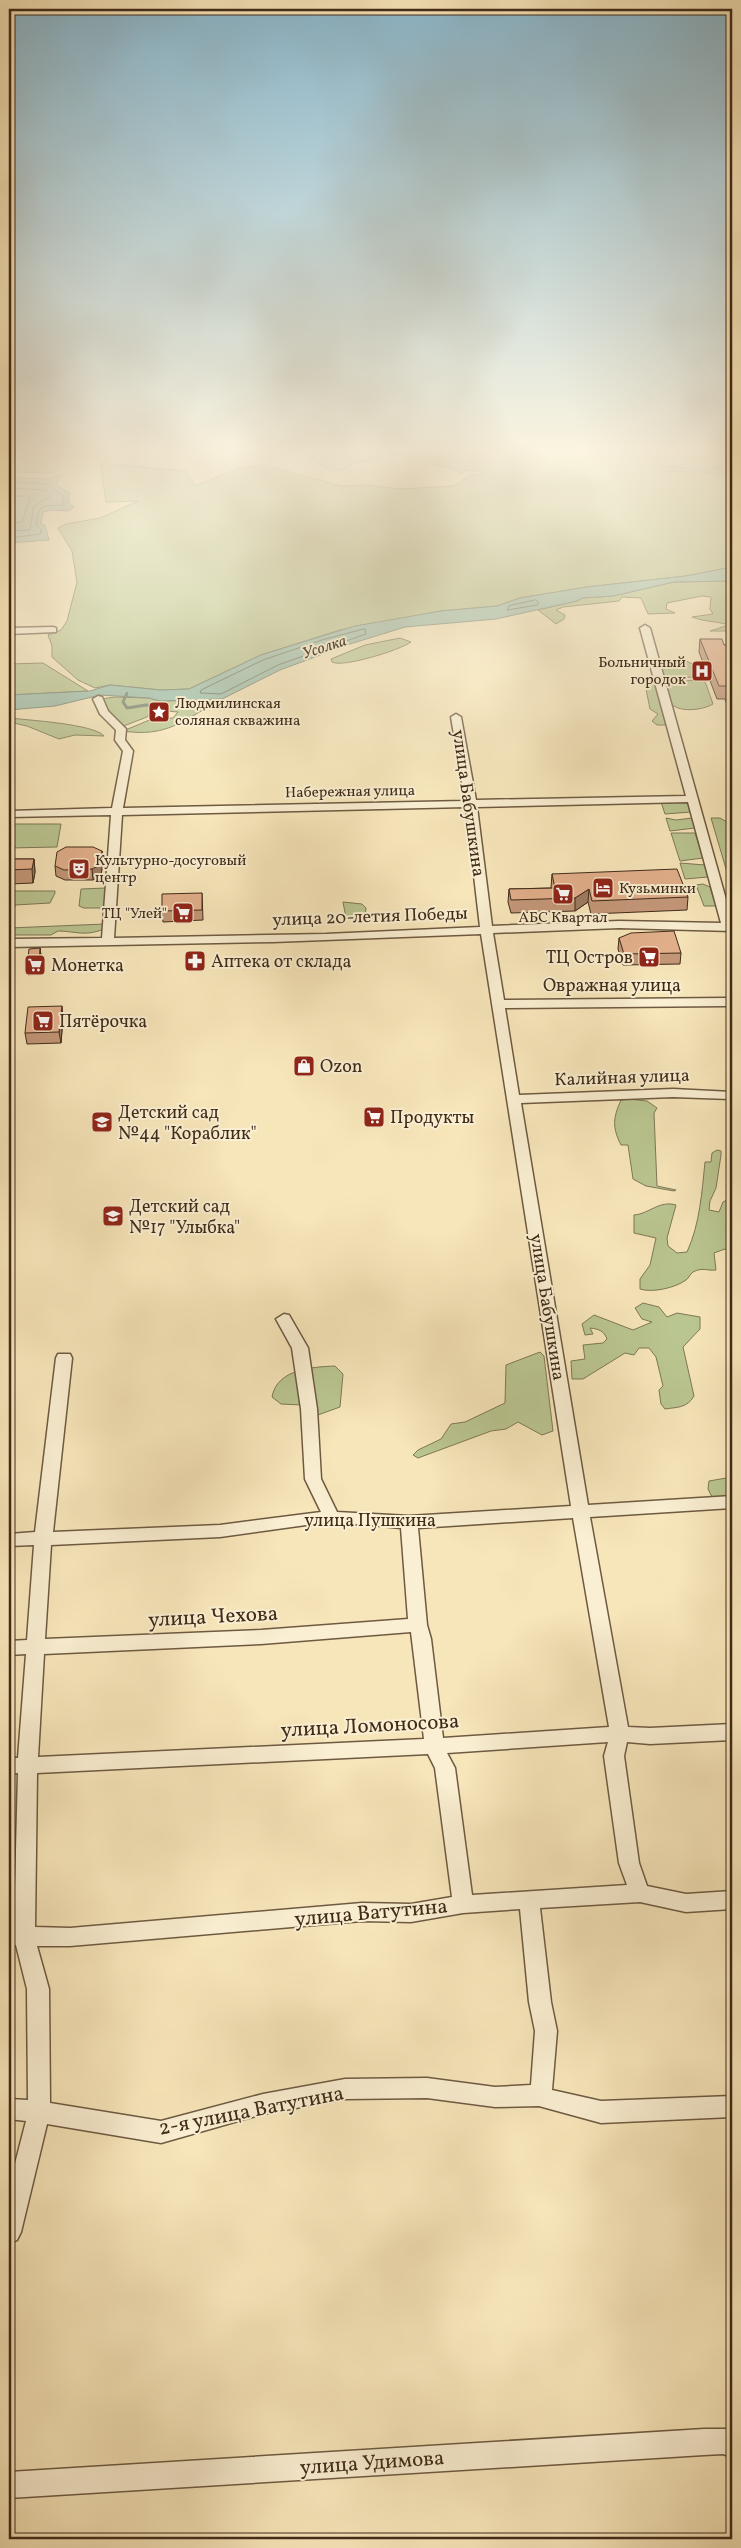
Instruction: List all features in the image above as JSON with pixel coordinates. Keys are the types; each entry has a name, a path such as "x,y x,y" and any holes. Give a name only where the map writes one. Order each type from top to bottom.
{"street":[{"path":"645,628 692,799 730,927"},
{"path":"9,631 53,630"},
{"path":"98,700 104,712 121,729 121,742 128,751 117,811 108,941"},
{"name":"улица Бабушкина","path":"456,718 472,804 486,929 498,1004 580,1510 620,1734 614,1756 629,1863 640,1893"},
{"name":"Набережная улица","path":"9,814 692,799"},
{"name":"улица 20-летия Победы","path":"9,943 431,933 486,929 687,924 730,927"},
{"name":"Овражная улица","path":"498,1004 726,1002"},
{"name":"Калийная улица","path":"514,1100 673,1093 730,1094"},
{"path":"284,1319 300,1348 309,1409 313,1479 319,1496 329,1511"},
{"path":"9,2232 39,2112 38,1989 17,1936 44,1537 64,1358"},
{"name":"улица Пушкина","path":"9,1540 44,1537 104,1537 220,1531 306,1519 361,1518 409,1522 732,1502"},
{"path":"409,1522 418,1625 422,1639 434,1746 444,1768 463,1904"},
{"name":"улица Чехова","path":"9,1648 261,1637 418,1625"},
{"name":"улица Ломоносова","path":"9,1766 434,1746 620,1734 650,1736 732,1732"},
{"name":"улица Ватутина","path":"17,1936 70,1937 362,1912 411,1913 463,1904 640,1893 686,1903 732,1900"},
{"path":"528,1899 540,2002 546,2031 541,2095"},
{"name":"2-я улица Ватутина","path":"9,2109 39,2112 161,2132 263,2104 345,2090 427,2088 495,2097 541,2095 548,2099 601,2112 732,2107"},
{"name":"улица Удимова","path":"9,2485 704,2442 731,2441 732,2446"}],"green space":[{"path":"75,567 732,567 686,576 587,587 520,598 497,606 441,611 340,630 261,655 189,689 161,690 110,685 95,688 78,680 52,657 52,646 48,635 61,630 67,621 77,582"},
{"path":"732,581 732,631 710,631 729,625 692,617 713,614 710,609 711,597 702,596 667,603 666,609 675,613 648,614 641,598 622,597 619,601 563,607 556,610 565,615 564,619 556,624 538,610 583,598 613,596 674,582"},
{"path":"400,638 411,642 384,653 347,663 332,662 331,659 365,645"},
{"path":"686,661 699,667 702,677 664,678 659,664"},
{"path":"43,663 88,691 9,695 9,664"},
{"path":"703,680 713,704 704,708 686,710 671,704 665,681"},
{"path":"655,681 667,725 657,725 652,721 658,714 650,709 645,684"},
{"path":"115,697 149,698 160,701 215,700 218,702 173,726 155,731 135,732 123,731 152,719 173,718 178,712 153,710 147,717 121,727 106,711 101,699"},
{"path":"9,718 87,728 104,736 75,735 59,739 27,726 9,722"},
{"path":"661,802 685,802 688,804 691,812 665,814"},
{"path":"666,818 676,820 692,818 695,828 670,831"},
{"path":"711,818 720,818 727,822 732,851 732,889"},
{"path":"14,824 61,824 57,847 9,848"},
{"path":"671,833 695,833 703,858 680,861"},
{"path":"680,863 705,865 708,877 685,879"},
{"path":"703,884 710,887 716,906 704,906 696,885"},
{"path":"106,888 104,908 84,908 79,906 81,889"},
{"path":"9,891 55,891 55,893 50,903 15,905 13,913 9,916"},
{"path":"343,902 362,904 366,908 365,917 346,918"},
{"path":"105,924 104,929 91,933 58,931 51,935 9,935 9,928"},
{"path":"621,1100 647,1101 657,1108 654,1113 657,1186 676,1190 646,1186 633,1179 628,1145 621,1145 615,1128 616,1112"},
{"path":"717,1150 721,1151 721,1155 716,1188 710,1201 709,1210 719,1212 723,1202 732,1198 730,1223 732,1224 732,1251 725,1249 714,1253 716,1270 702,1269 696,1271 686,1280 670,1287 657,1290 640,1289 640,1279 650,1265 656,1238 634,1233 634,1215 664,1204 676,1205 667,1238 668,1246 677,1253 687,1252 698,1219 705,1162 711,1162 712,1153"},
{"path":"643,1303 659,1307 667,1317 677,1313 700,1317 700,1329 683,1347 694,1396 688,1403 682,1406 665,1409 661,1404 659,1390 663,1386 656,1357 649,1348 639,1348 634,1355 625,1353 583,1379 572,1379 571,1361 585,1359 583,1345 603,1343 607,1339 603,1332 593,1328 590,1328 593,1334 585,1335 582,1324 594,1315 633,1330 652,1322 642,1319 635,1308"},
{"path":"540,1352 544,1356 553,1431 542,1435 518,1422 506,1429 491,1431 418,1458 413,1455 418,1450 441,1439 451,1424 465,1422 505,1403 506,1365"},
{"path":"335,1366 343,1374 340,1407 315,1416 302,1405 281,1404 272,1397 275,1388 288,1375 316,1367"},
{"path":"732,1477 732,1498 713,1499 708,1489 709,1481"}],"water":[{"name":"Усолка","path":"732,567 732,581 674,582 613,596 583,598 577,601 496,619 405,627 350,644 280,670 222,699 160,701 149,698 100,695 55,706 9,710 9,695 90,691 110,685 161,690 189,689 261,655 355,626 441,611 497,606 520,598 587,587 686,576"}],"building":[{"path":"700,639 722,639 724,645 732,645 732,694 730,694 727,686 719,686"},
{"path":"66,847 93,847 102,851 100,865 92,869 64,870 55,866 57,852"},
{"path":"9,859 34,859 32,869 9,870"},
{"path":"677,869 688,897 592,901 589,889 575,898 511,900 509,889 555,888 552,874"},
{"path":"202,893 202,910 162,911 162,894"},
{"path":"674,931 681,953 624,954 619,938 631,933"},
{"path":"40,948 39,967 27,967 29,949"},
{"path":"62,1006 59,1032 25,1033 28,1007"}],"waterway":[{"path":"126,695 123,702 127,708 146,705 162,706 159,712"}],"place":[{"name":"Больничный городок","path":"702,671"},
{"name":"Людмилинская соляная скважина","path":"159,712"},
{"name":"Культурно-досуговый центр","path":"79,869"},
{"name":"Кузьминки","path":"603,888"},
{"name":"АБС Квартал","path":"563,894"},
{"name":"ТЦ \"Улей\"","path":"183,913"},
{"name":"ТЦ Остров","path":"649,957"},
{"name":"Аптека от склада","path":"195,961"},
{"name":"Монетка","path":"35,965"},
{"name":"Пятёрочка","path":"43,1021"},
{"name":"Ozon","path":"304,1066"},
{"name":"Продукты","path":"374,1117"},
{"name":"Детский сад №44 \"Кораблик\"","path":"102,1122"},
{"name":"Детский сад №17 \"Улыбка\"","path":"113,1216"}]}
